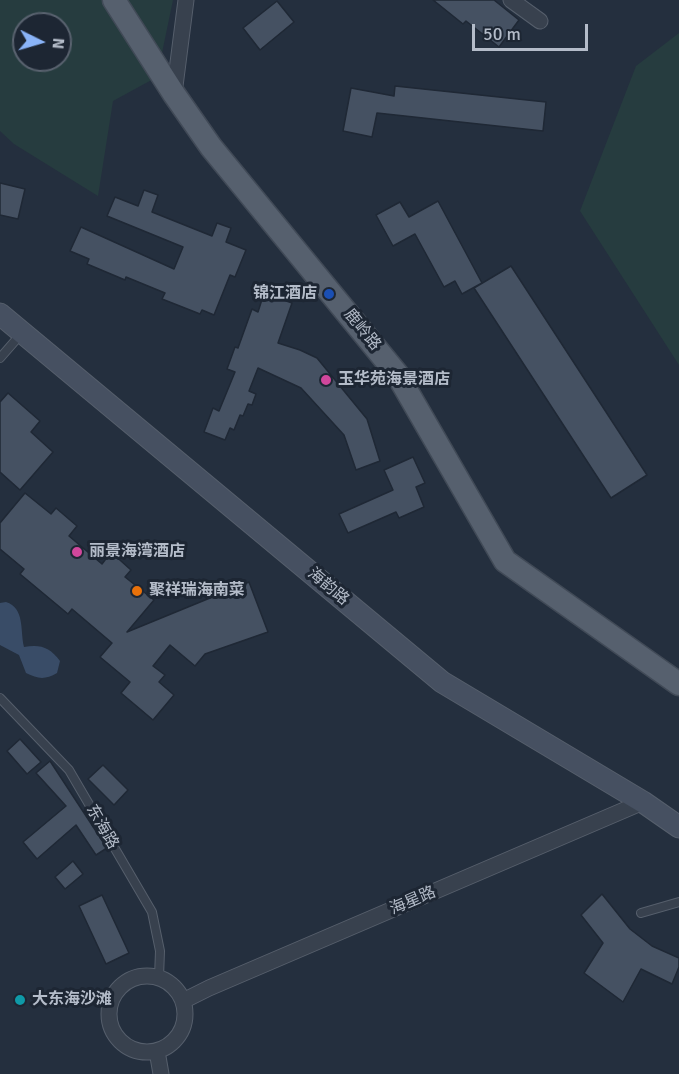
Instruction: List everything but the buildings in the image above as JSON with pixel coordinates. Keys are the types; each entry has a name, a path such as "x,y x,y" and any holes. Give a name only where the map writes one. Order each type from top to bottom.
{"main road":[{"name":"鹿岭路","path":"114,0 211,147 397,374 505,561 679,684"}],"street":[{"path":"174,94 186,0"},
{"path":"511,0 540,21"},
{"name":"海韵路","path":"0,314 442,682 643,802 679,827"},
{"name":"海星路","path":"183,1001 643,802"},
{"path":"147,975 159,977 171,984 183,1001 185,1016 182,1029 173,1041 157,1051 138,1052 124,1045 111,1029 108,1010 114,994 129,979 147,975"},
{"path":"157,1051 161,1074"}],"lane":[{"path":"0,358 22,333"},
{"name":"东海路","path":"0,698 69,770 152,912 160,951 159,977"},
{"path":"641,913 679,902"}],"green space":[{"path":"0,0 173,0 157,77 113,101 98,196 14,144 0,131"},
{"path":"679,33 679,365 580,211 636,66"}],"water":[{"path":"6,602 12,605 19,614 24,647 40,646 52,652 60,661 57,673 49,677 34,677 26,673 19,655 0,645 0,603"}],"place":[{"name":"锦江酒店","path":"329,294"},
{"name":"玉华苑海景酒店","path":"326,380"},
{"name":"丽景海湾酒店","path":"77,552"},
{"name":"聚祥瑞海南菜","path":"137,591"},
{"name":"大东海沙滩","path":"20,1000"}]}
